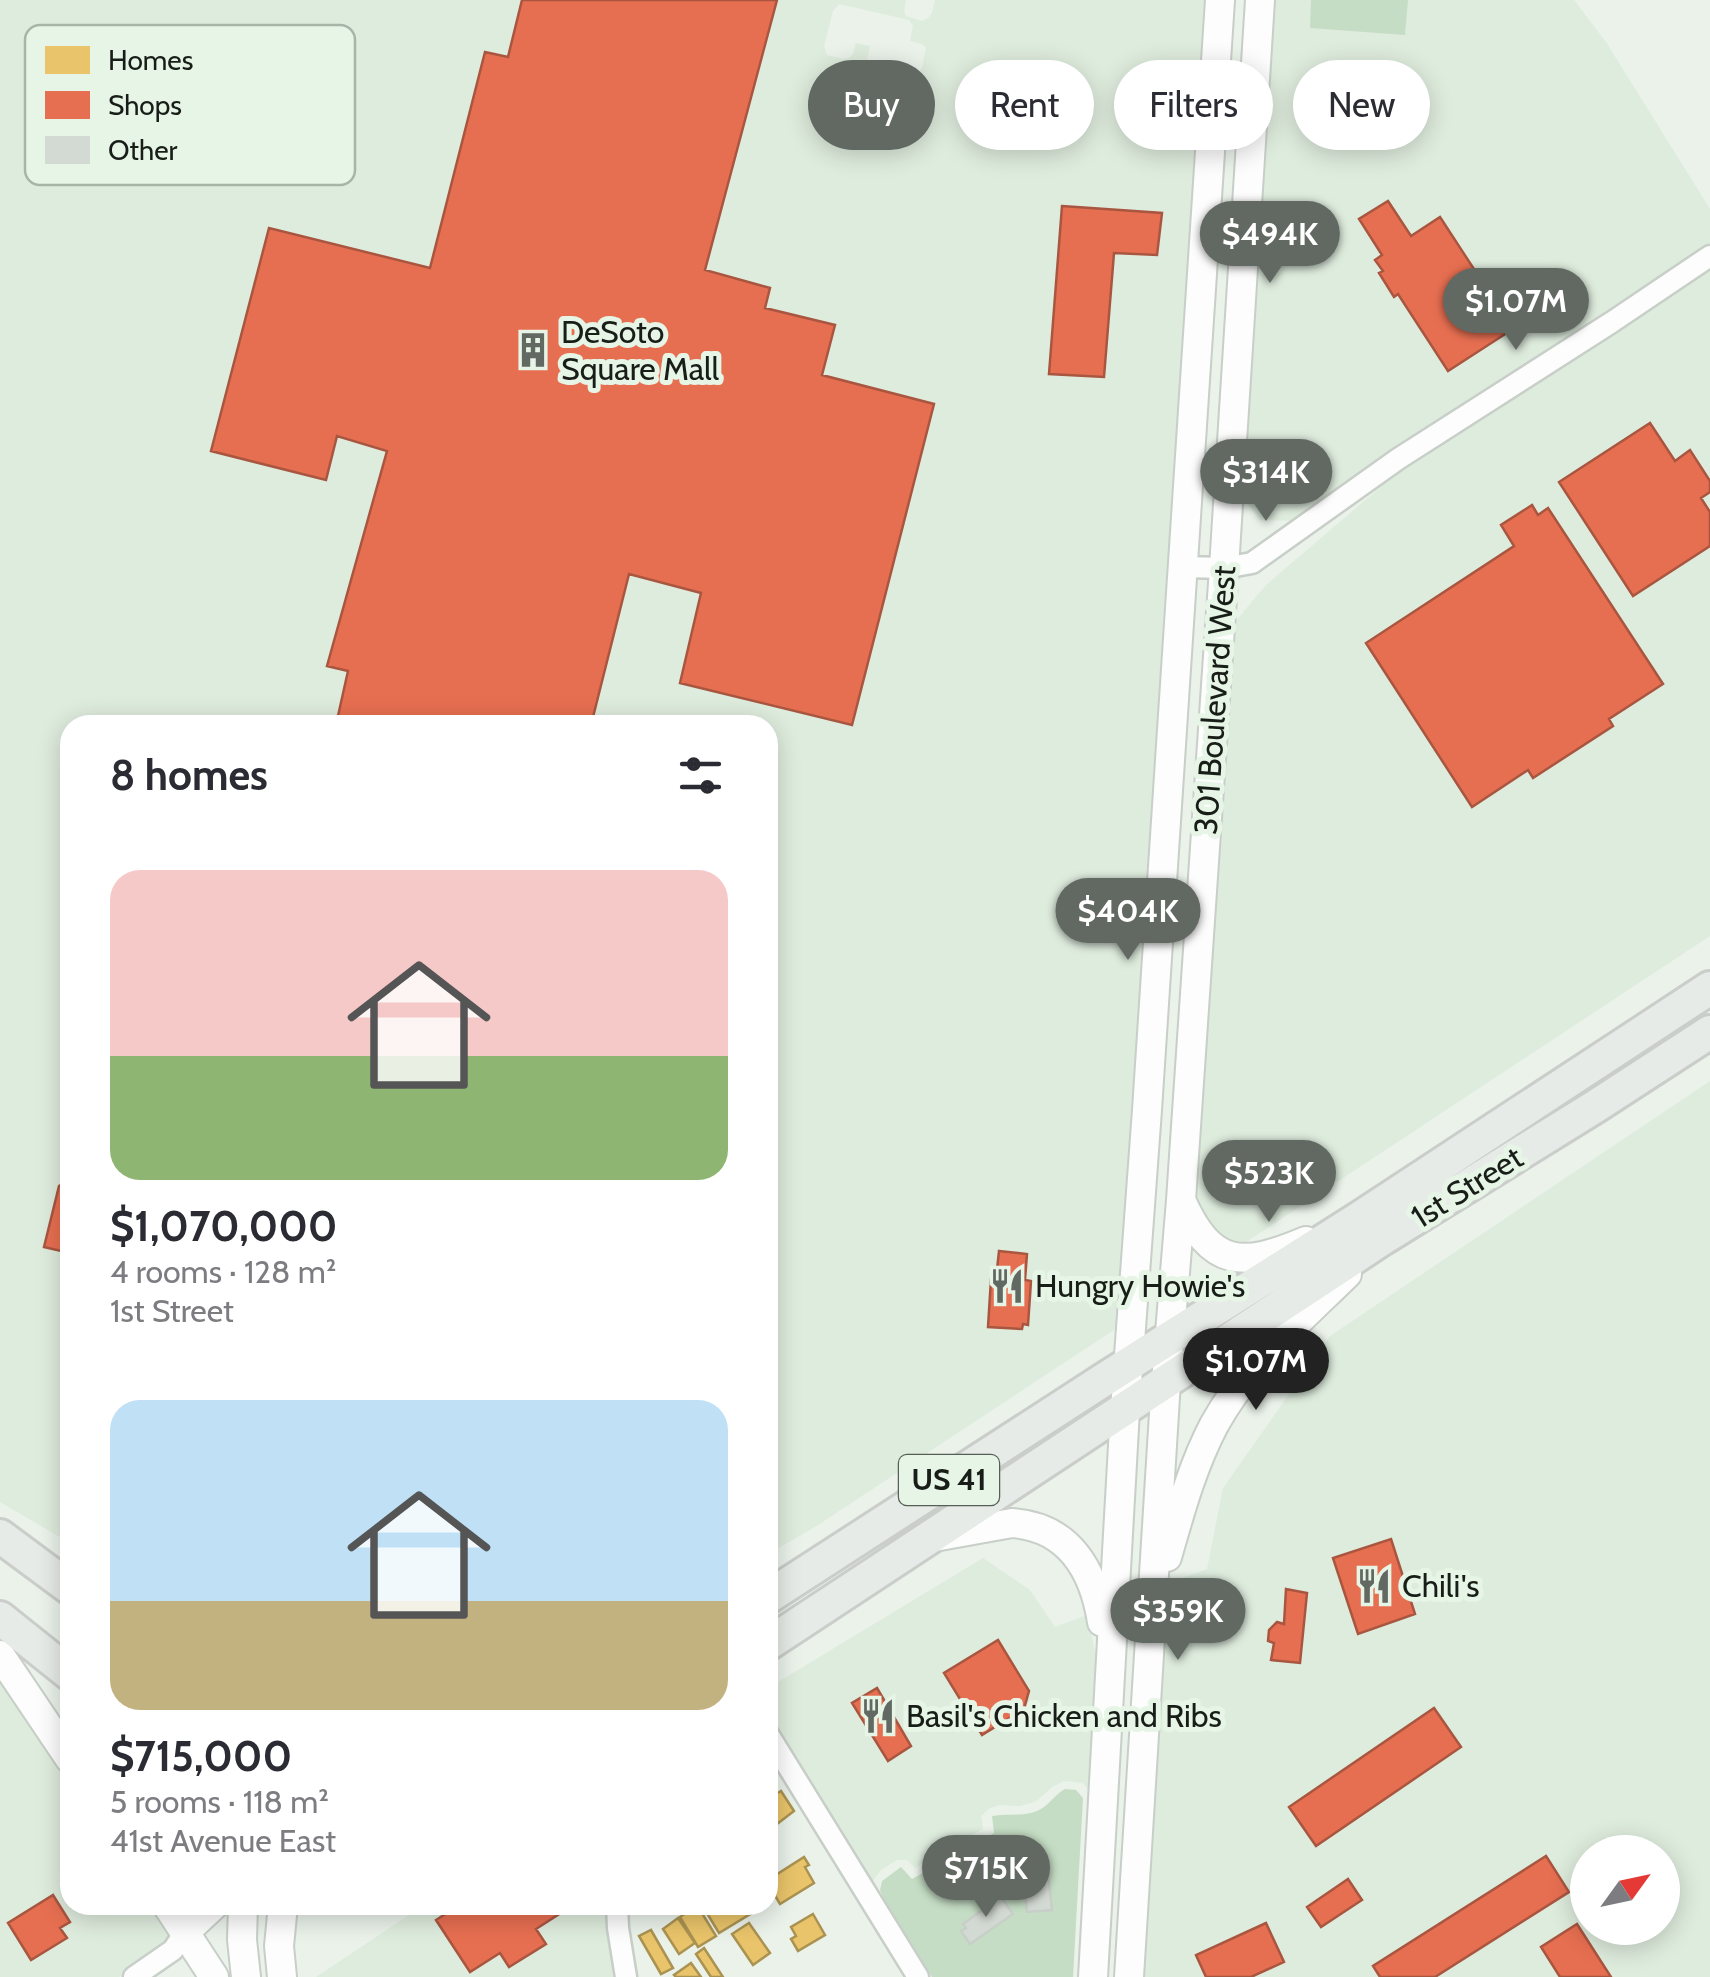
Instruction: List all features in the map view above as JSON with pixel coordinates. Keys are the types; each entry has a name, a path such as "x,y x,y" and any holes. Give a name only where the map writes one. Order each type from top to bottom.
{"main road":[{"name":"301 Boulevard West","path":"1110,1667 1220,0"},
{"name":"301 Boulevard West","path":"1153,1601 1260,0"},
{"name":"1st Street","path":"1125,1410 1370,1229 1710,988"},
{"name":"1st Street","path":"1130,1363 1596,1106 1710,1032"},
{"path":"1181,1200 1205,1242 1224,1254 1243,1258 1275,1254 1370,1229"},
{"path":"1129,1977 1153,1601 1191,1476 1215,1423 1236,1391 1370,1229"},
{"name":"US 41","path":"778,1591 1130,1363"},
{"name":"US 41","path":"778,1637 1125,1410"},
{"path":"932,1537 1012,1523 1036,1527 1064,1542 1084,1565 1096,1591 1110,1667 1093,1977"},
{"path":"0,1536 60,1581"},
{"path":"0,1618 60,1666"},
{"path":"0,1655 60,1744"},
{"path":"173,1915 214,1977"},
{"path":"184,1932 203,1915"},
{"path":"243,1915 246,1977"},
{"path":"281,1915 282,1977"}],"street":[{"path":"1183,567 1224,568 1252,563 1398,459 1710,256"},
{"path":"778,1750 918,1977"},
{"path":"617,1915 626,1977"},
{"path":"134,1977 174,1950 184,1932"}],"shaded area":[{"path":"0,0 906,0 906,16 922,21 932,13 935,0 1211,0 1207,60 1114,60 1114,150 1200,150 1117,1328 815,1527 778,1548 778,715 60,715 60,1537 0,1502"},
{"path":"1267,0 1574,0 1606,42 1710,209 1710,243 1393,450 1294,521 1260,520 1242,498 1258,150 1273,150 1273,60 1263,60"},
{"path":"1710,268 1710,936 1240,1246 1214,1236 1190,1189 1234,623 1266,585 1404,467"},
{"path":"1710,1081 1710,1977 1140,1977 1162,1601 1167,1584 1207,1569 1223,1488 1330,1336"},
{"path":"983,1558 1030,1590 1055,1627 1087,1615 1099,1670 1091,1793 1083,1783 1064,1781 1037,1801 990,1808 981,1816 983,1829 915,1868 907,1860 897,1860 881,1870 872,1882 778,1727 778,1682"},
{"path":"0,1681 60,1769 60,1915 159,1915 172,1935 160,1950 119,1977 0,1977"},
{"path":"409,1915 606,1915 615,1977 316,1977"}],"green space":[{"path":"1311,0 1408,0 1405,35 1310,28"},
{"path":"1065,1789 1076,1790 1083,1798 1073,1977 932,1977 886,1904 880,1890 882,1881 901,1867 912,1879 994,1833 992,1816 1038,1810"}],"building: Homes":[{"path":"781,1791 794,1811 778,1823"},
{"path":"804,1857 814,1883 780,1904 778,1874"},
{"path":"813,1914 825,1935 798,1951 791,1939 796,1936 791,1927"},
{"path":"703,1915 716,1936 698,1947 680,1917"},
{"path":"708,1915 749,1915 719,1933"},
{"path":"678,1918 695,1943 679,1954 663,1929"},
{"path":"749,1923 770,1953 753,1965 732,1934"},
{"path":"651,1930 673,1968 661,1974 639,1936"},
{"path":"704,1948 723,1977 711,1977 696,1954"},
{"path":"691,1963 701,1977 674,1975"}],"building: Shops":[{"name":"DeSoto Square Mall","path":"522,0 777,0 705,270 770,288 765,308 835,325 822,375 934,404 852,725 680,683 701,593 629,574 594,715 338,715 348,671 327,666 387,451 337,436 326,480 211,451 269,228 430,268 485,52 508,57"},
{"path":"1388,201 1411,236 1440,217 1513,329 1448,371 1398,294 1394,297 1379,273 1383,271 1375,260 1382,255 1359,219"},
{"path":"1062,206 1162,213 1157,255 1114,253 1104,377 1049,374"},
{"path":"1650,423 1675,461 1690,450 1710,481 1710,492 1701,498 1710,512 1710,546 1633,596 1559,482"},
{"path":"1532,505 1538,515 1548,508 1663,684 1609,719 1613,726 1533,778 1528,770 1472,807 1366,643 1514,546 1501,525"},
{"path":"60,1185 60,1251 44,1247"},
{"path":"999,1251 1027,1254 1025,1280 1031,1281 1028,1325 1023,1324 1022,1329 988,1327 991,1279 996,1279"},
{"name":"Chili's","path":"1391,1539 1415,1614 1358,1634 1333,1558"},
{"path":"1286,1589 1307,1593 1300,1663 1271,1660 1274,1643 1268,1641 1269,1630 1277,1622 1284,1624"},
{"path":"998,1640 1029,1691 1024,1709 982,1735 944,1673"},
{"path":"877,1688 911,1746 888,1761 852,1703"},
{"path":"1434,1708 1461,1747 1316,1846 1289,1807"},
{"path":"1546,1856 1569,1892 1435,1977 1380,1977 1373,1966"},
{"path":"1348,1879 1362,1900 1321,1927 1307,1907"},
{"path":"53,1895 60,1915 66,1915 70,1922 60,1928 67,1938 31,1960 8,1923"},
{"path":"444,1915 558,1915 536,1929 546,1944 509,1967 500,1953 470,1972 436,1920"},
{"path":"1266,1923 1284,1962 1251,1977 1206,1977 1196,1955"},
{"path":"1570,1928 1570,1945 1590,1945 1611,1977 1560,1977 1541,1947"}],"building: Other":[{"path":"1048,1873 1052,1910 1027,1912 1023,1876"},
{"path":"1001,1897 1013,1914 970,1944 961,1931 966,1928 963,1924"}],"place":[{"name":"DeSoto Square Mall","path":"533,350"},
{"name":"Hungry Howie's","path":"1007,1286"},
{"name":"Chili's","path":"1374,1586"},
{"name":"Basil's Chicken and Ribs","path":"878,1716"}]}
